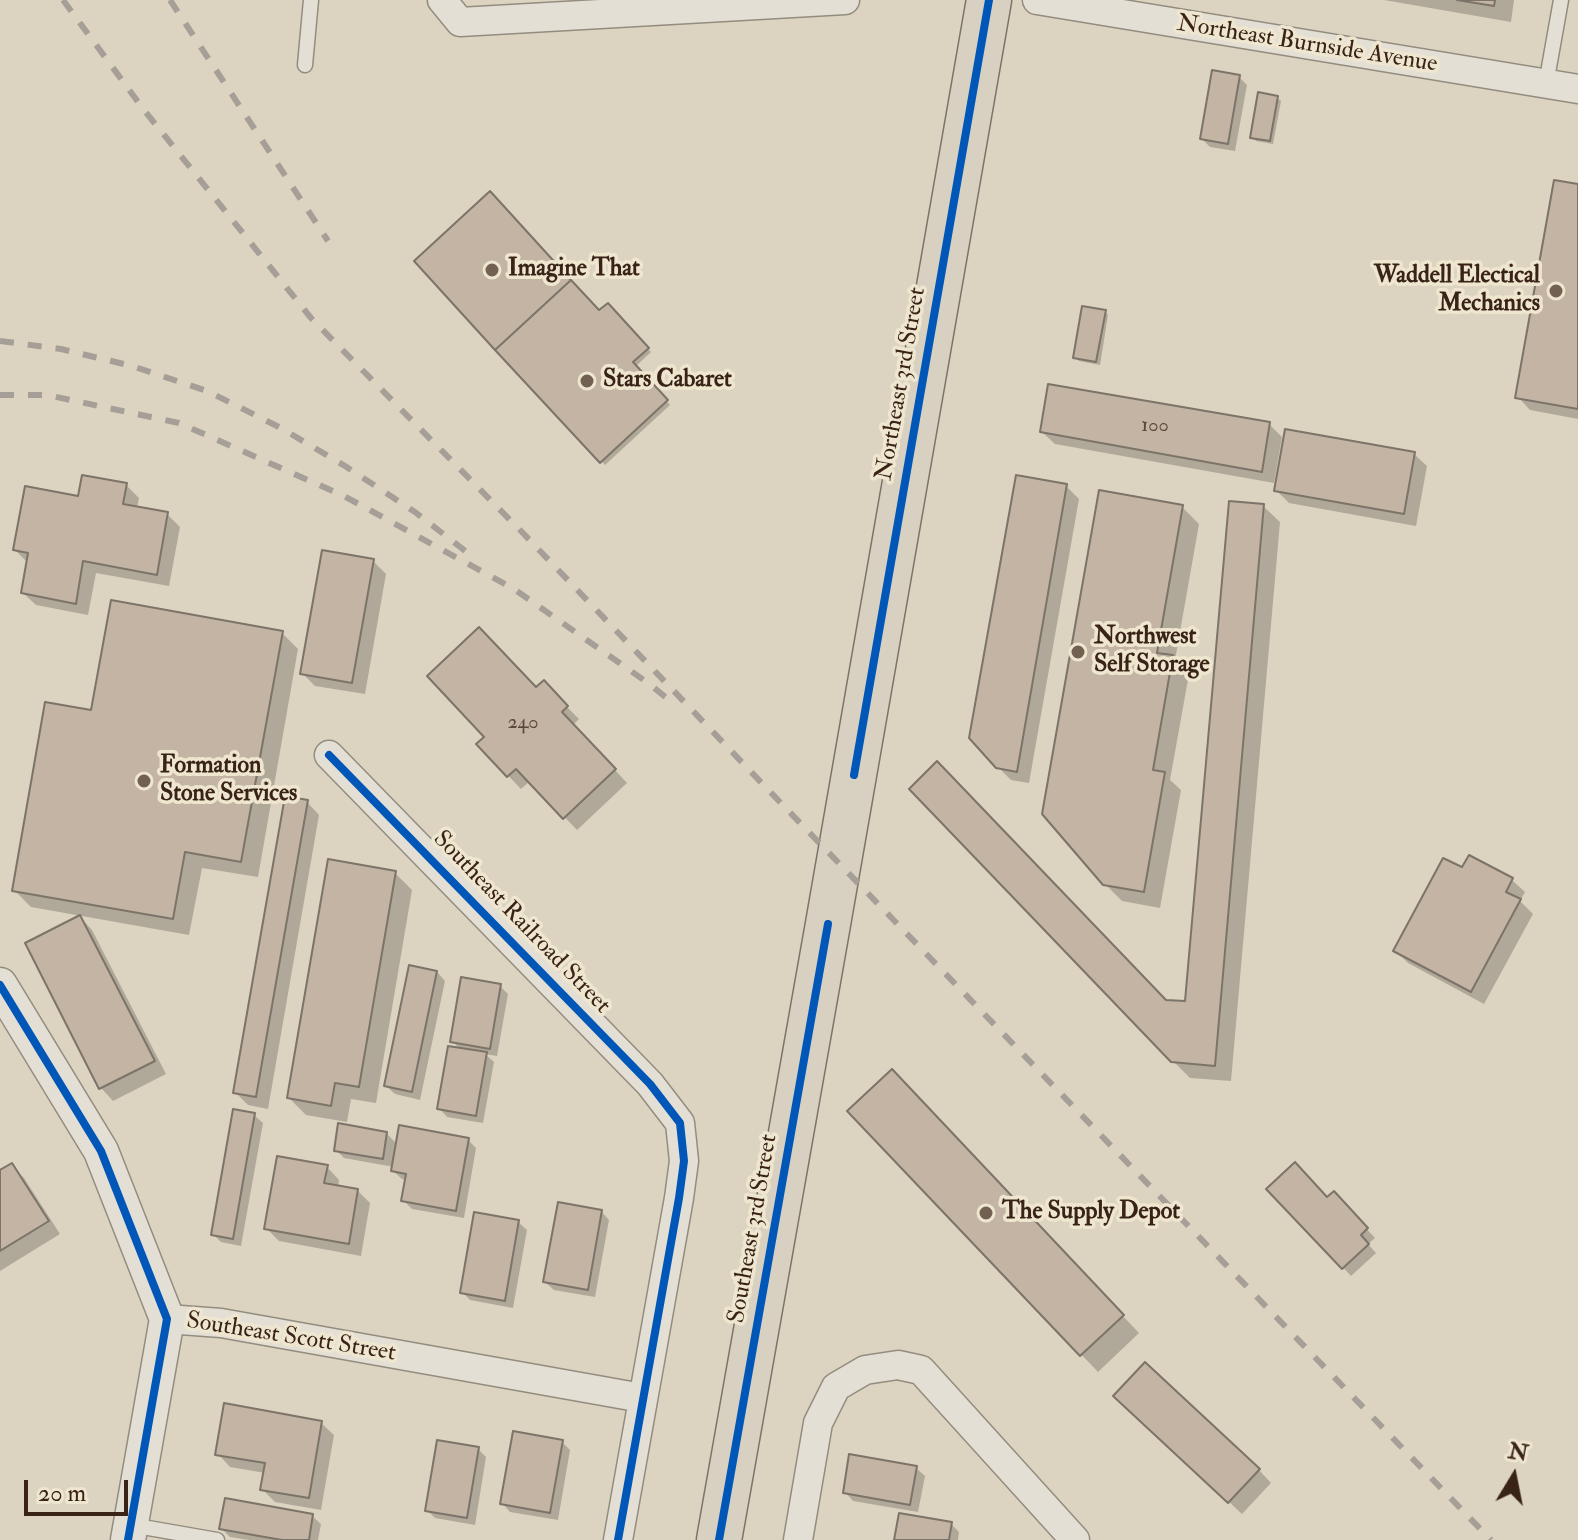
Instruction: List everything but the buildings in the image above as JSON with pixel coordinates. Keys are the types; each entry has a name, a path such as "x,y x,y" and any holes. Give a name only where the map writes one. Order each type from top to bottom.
{"main road":[{"name":"Northeast 3rd Street","path":"828,924 989,0"},
{"name":"Southeast 3rd Street","path":"719,1540 828,924"}],"street":[{"path":"442,0 460,22 845,0"},
{"name":"Northeast Burnside Avenue","path":"1037,0 1578,89"},
{"name":"Southeast Railroad Street","path":"329,755 650,1084 680,1123 684,1161 679,1198 642,1398"},
{"name":"Southeast Scott Street","path":"0,985 101,1151 167,1319 221,1323 642,1398"},
{"path":"130,1532 167,1319"},
{"path":"798,1540 818,1423 836,1387 865,1370 898,1365 921,1370 1075,1540"},
{"path":"618,1540 642,1398"}],"lane":[{"path":"305,65 311,0"},
{"path":"1546,84 1561,0"},
{"path":"130,1532 217,1540"}],"railway":[{"path":"63,0 144,110 311,318 521,531 1491,1540"},
{"path":"170,0 328,241"},
{"path":"0,341 61,349 132,366 207,391 281,428 345,466 415,512 473,557"},
{"path":"0,395 47,395 179,423 344,496 514,589 673,703"}],"cycle path":[{"path":"854,775 989,0"},
{"path":"329,755 650,1084 680,1123 684,1161 679,1198 618,1540"},
{"path":"719,1540 828,924"},
{"path":"0,985 101,1151 167,1319 128,1540"}],"place":[{"name":"Imagine That","path":"492,270"},
{"name":"Waddell Electical Mechanics","path":"1556,291"},
{"name":"Stars Cabaret","path":"587,381"},
{"name":"Northwest Self Storage","path":"1078,652"},
{"name":"Formation Stone Services","path":"144,781"},
{"name":"The Supply Depot","path":"986,1213"}]}
